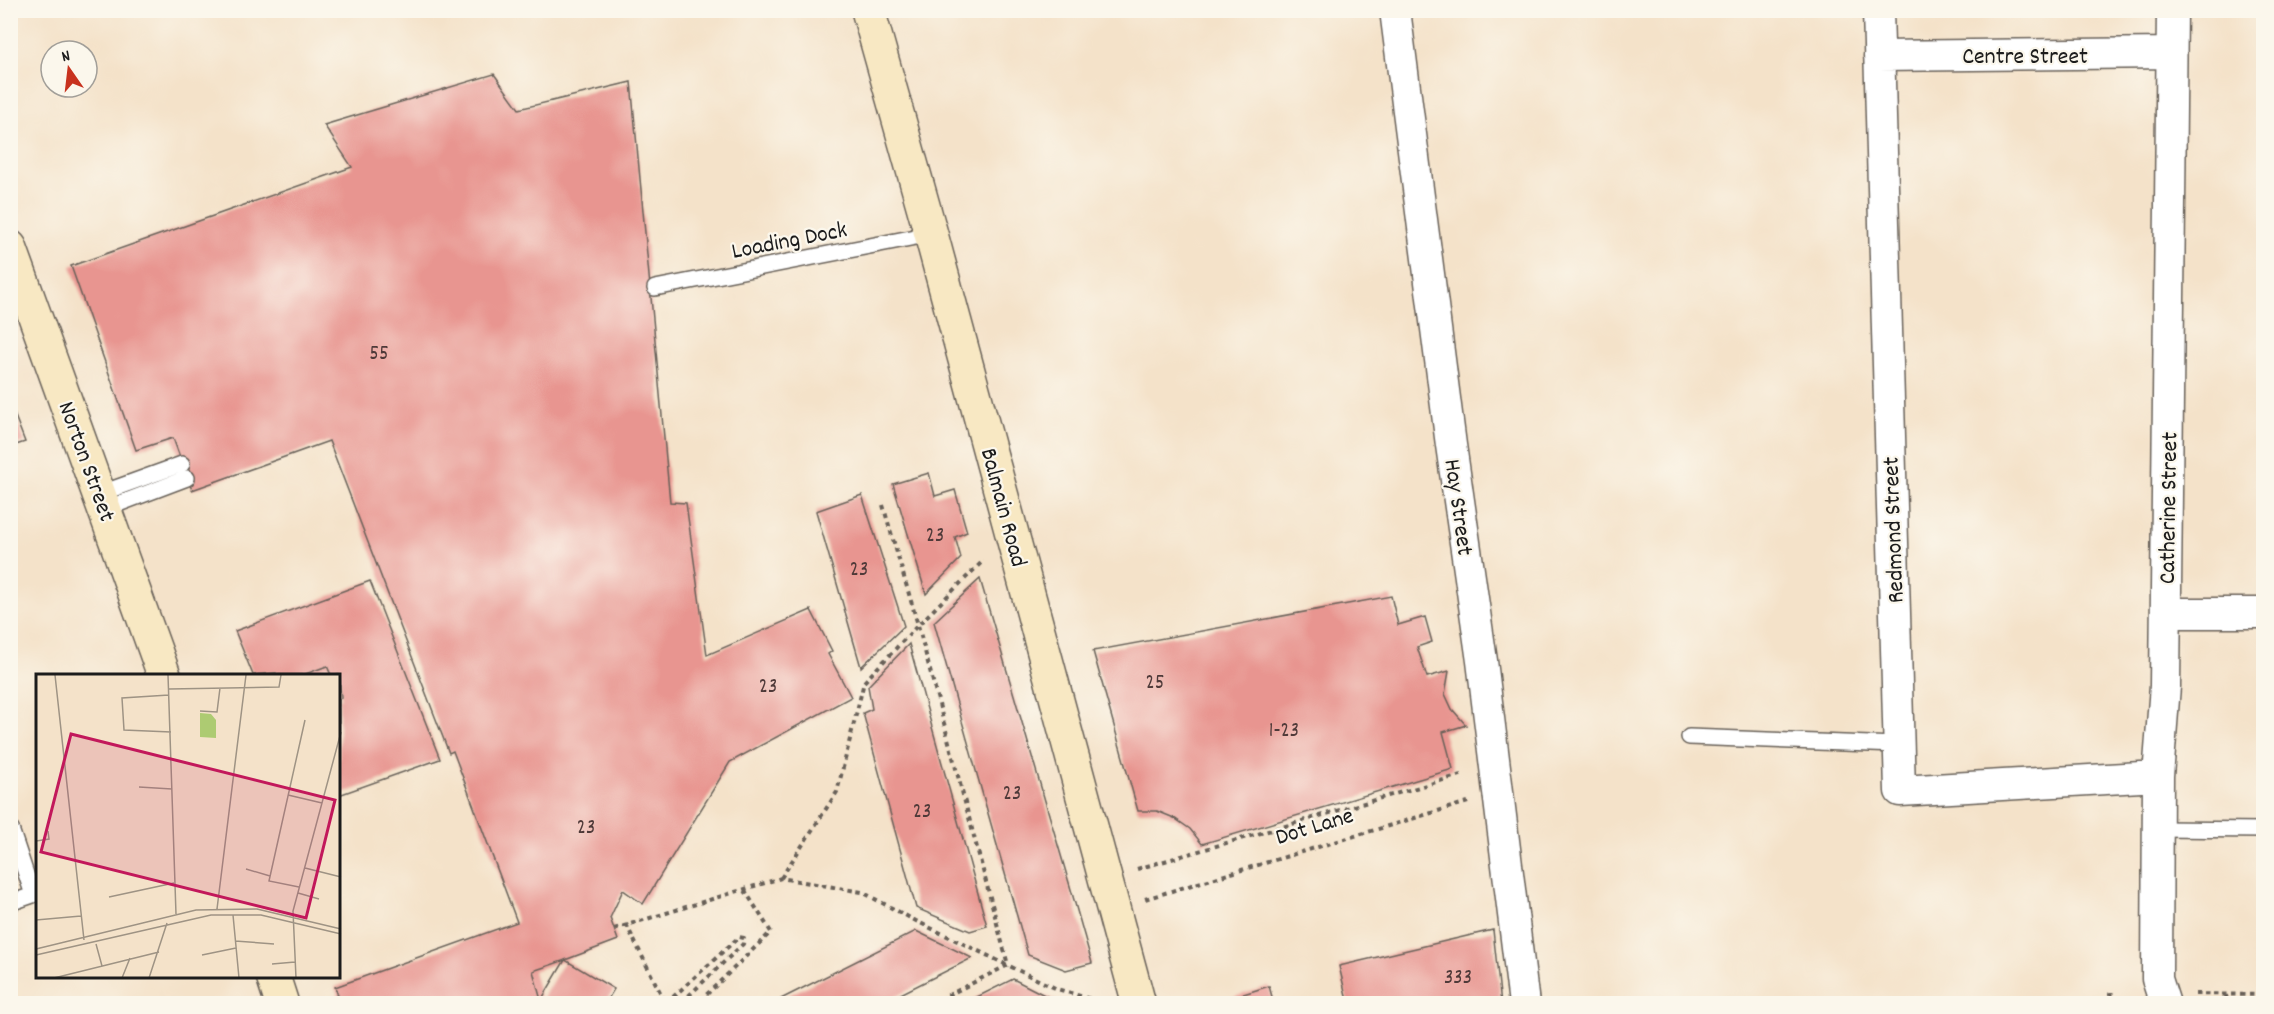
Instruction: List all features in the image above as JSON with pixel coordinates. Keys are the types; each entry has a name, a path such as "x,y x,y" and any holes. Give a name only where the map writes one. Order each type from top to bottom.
{"main road":[{"name":"Balmain Road","path":"868,10 1105,878 1133,1001"},
{"name":"Norton Street","path":"10,247 164,674"},
{"path":"274,978 282,1004"}],"street":[{"name":"Hay Street","path":"1395,10 1451,445 1482,661 1524,1004"},
{"name":"Redmond Street","path":"1878,10 1900,791 2158,776"},
{"name":"Catherine Street","path":"2164,1004 2157,979 2158,776 2165,686 2172,10"},
{"name":"Centre Street","path":"1879,56 2171,53"},
{"path":"2166,613 2264,613"}],"lane":[{"name":"Loading Dock","path":"655,288 931,234"},
{"path":"102,501 185,471"},
{"path":"1689,737 1897,745"},
{"path":"2158,829 2264,830"},
{"path":"10,903 35,897 11,830"}],"path":[{"path":"882,505 918,625 1008,965"},
{"path":"781,879 837,792 864,682 918,625 1012,533"},
{"path":"1105,878 1467,774 1466,764"},
{"name":"Dot Lane","path":"1143,900 1498,793"},
{"path":"614,929 781,879 862,892 916,921 1057,989 1104,1004"},
{"path":"680,1004 743,944 744,938 739,937 673,996 701,1000 771,932 744,889"},
{"path":"626,924 666,1004"},
{"path":"931,1004 1008,965"},
{"path":"2110,1003 2110,994 2117,994"},
{"path":"2199,994 2264,995"},
{"path":"2226,994 2228,1000"}],"building":[{"path":"494,74 519,109 631,82 670,502 686,503 707,655 811,610 832,651 828,654 851,697 730,762 643,904 623,890 610,918 618,940 533,971 542,1004 341,1004 335,987 517,922 453,751 449,753 329,441 192,490 173,438 136,450 71,266 352,167 324,125"},
{"path":"10,403 25,442 10,447"},
{"path":"929,473 935,496 955,490 967,532 955,537 961,558 926,594 893,484"},
{"path":"862,495 904,626 861,667 816,511"},
{"path":"980,579 1092,963 1066,970 1028,955 934,622"},
{"path":"370,581 440,759 340,795 340,674 331,674 327,666 306,674 253,674 235,631"},
{"path":"1391,596 1398,625 1425,617 1432,642 1417,647 1427,677 1449,671 1445,694 1452,709 1466,725 1443,732 1453,769 1202,844 1190,829 1174,818 1157,811 1138,811 1093,651"},
{"path":"909,644 987,926 970,931 916,908 863,713 872,709 868,686"},
{"path":"1493,930 1501,1004 1348,1004 1339,966"},
{"path":"916,931 972,958 881,1004 771,1004"},
{"path":"565,960 614,989 605,1004 552,1004 543,997"},
{"path":"1013,979 1062,1004 963,1004"},
{"path":"1269,986 1274,1004 1215,1004 1215,1003"}]}
